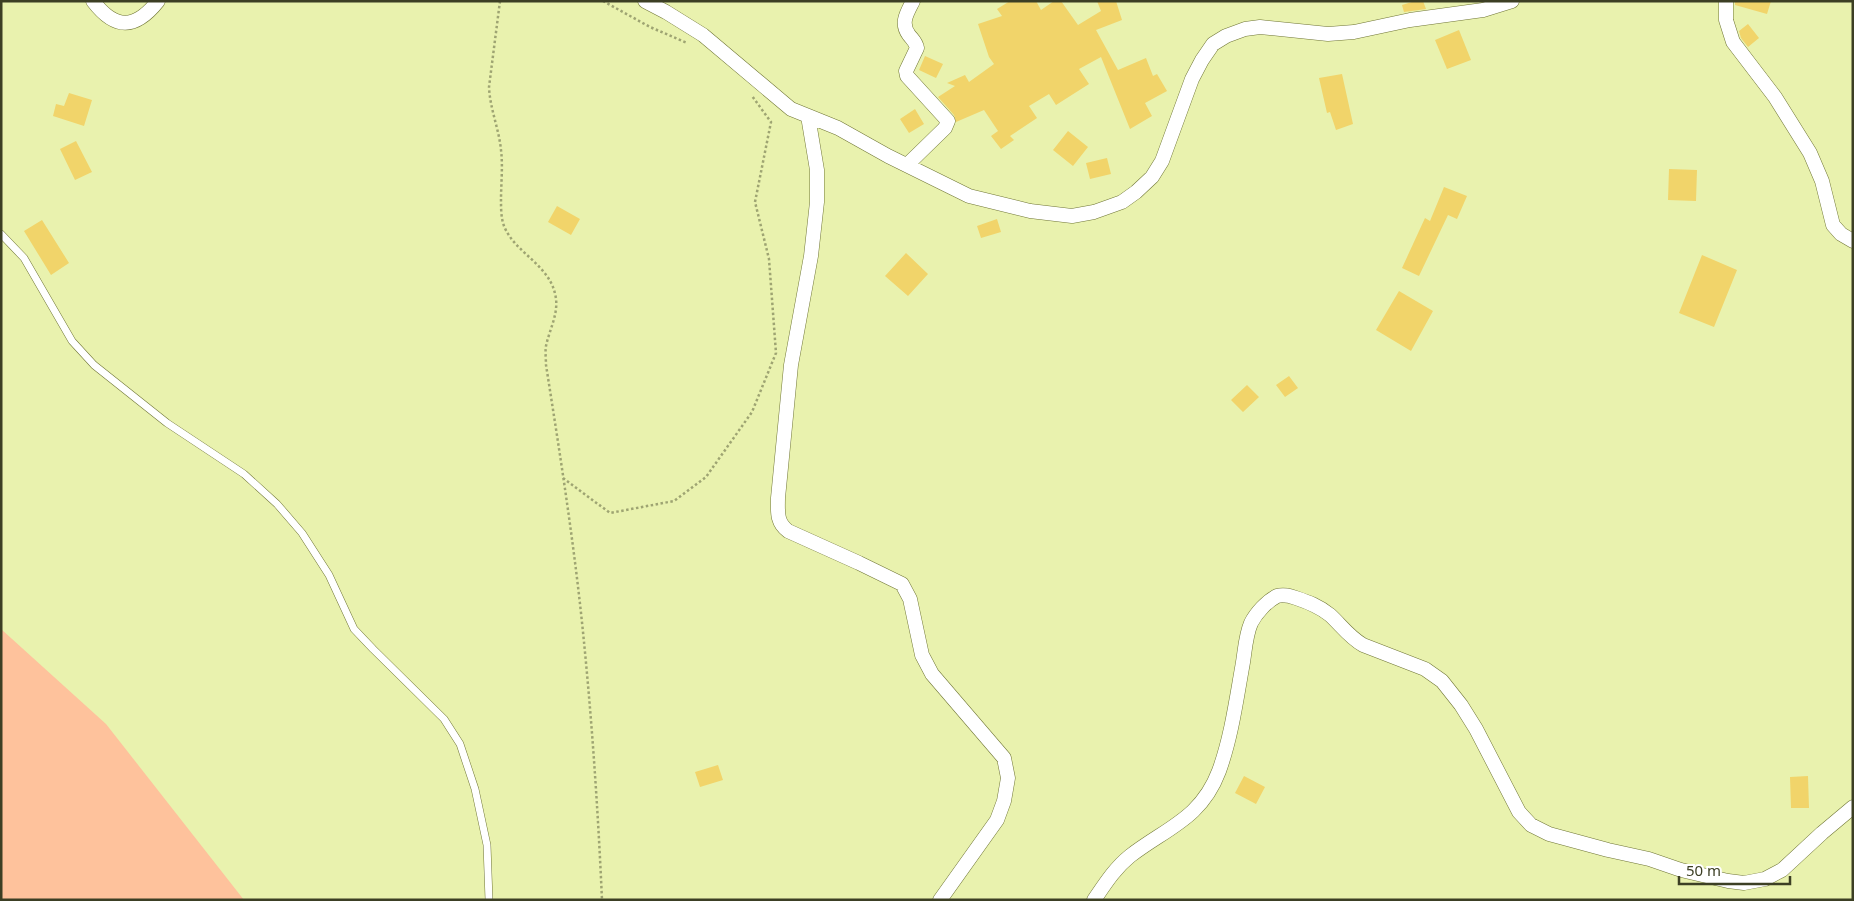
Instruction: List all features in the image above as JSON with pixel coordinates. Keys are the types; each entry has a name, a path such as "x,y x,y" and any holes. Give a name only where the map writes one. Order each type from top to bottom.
{"street":[{"path":"93,1 102,14 112,20 125,23 136,21 148,14 158,1"},
{"path":"645,1 666,12 702,36 790,109 838,128 957,191 1003,205 1037,212 1072,216 1094,212 1128,198 1158,169 1192,79 1213,44 1226,36 1245,29 1260,27 1328,34 1365,30 1410,20 1483,10 1512,1"},
{"path":"907,165 945,128 948,121 907,76 906,71 917,48 916,43 905,30 903,23 913,1"},
{"path":"1726,1 1726,20 1733,42 1776,97 1810,153 1822,181 1833,225 1841,234 1853,241"},
{"path":"808,116 818,170 818,202 789,382 778,498 778,519 781,526 788,531 902,584 910,599 922,655 932,674 1004,758 1008,778 1004,801 997,820 940,900"},
{"path":"1094,900 1110,876 1130,856 1184,820 1207,796 1220,769 1227,742 1248,632 1256,614 1276,597 1280,596 1291,596 1320,608 1329,614 1355,641 1425,669 1442,681 1462,704 1519,812 1531,825 1549,834 1649,859 1689,872 1744,883 1765,879 1782,870 1822,832 1853,808"}],"lane":[{"path":"1,234 24,258 72,341 94,365 168,423 244,474 277,504 302,533 329,575 354,629 444,719 460,744 475,789 487,845 489,900"}],"path":[{"path":"500,1 490,101 502,152 501,209 503,225 509,235 543,270 552,283 556,297 557,307 546,347 546,365 563,478 587,670 596,769 602,900"},
{"path":"603,1 650,27 690,44"},
{"path":"563,478 610,513 674,501 706,476 752,412 776,353 769,258 755,202 771,122 748,90"}],"shaded area":[{"path":"1,629 106,724 244,900 1,900"}],"building":[{"path":"1010,1 1036,1 1041,10 1054,1 1061,1 1078,25 1101,11 1097,1 1116,1 1122,20 1096,30 1118,70 1146,58 1153,76 1157,74 1167,91 1145,103 1152,116 1130,129 1101,57 1079,69 1089,84 1056,105 1049,94 1029,106 1037,118 1010,136 1014,140 1001,149 991,136 998,131 984,110 956,122 954,115 938,97 955,86 947,83 965,75 969,82 994,64 989,57 978,24 1002,16 997,9"},
{"path":"1423,1 1426,9 1404,12 1402,5"},
{"path":"1735,1 1771,1 1767,14 1735,5"},
{"path":"1748,24 1759,38 1748,47 1741,38 1739,31"},
{"path":"1459,30 1471,60 1447,69 1435,40"},
{"path":"925,56 943,64 936,78 919,70"},
{"path":"1342,74 1353,124 1336,130 1330,112 1327,113 1319,78"},
{"path":"69,93 92,100 84,126 53,116 56,104 64,106"},
{"path":"915,109 924,124 909,133 900,119"},
{"path":"1068,131 1088,147 1073,166 1053,150"},
{"path":"76,141 92,172 75,180 60,149"},
{"path":"1107,158 1111,174 1090,179 1086,163"},
{"path":"1669,169 1697,170 1696,201 1668,200"},
{"path":"1444,187 1467,196 1457,219 1448,215 1419,276 1402,268 1425,218 1430,221"},
{"path":"557,206 580,219 571,235 548,222"},
{"path":"997,219 1001,232 981,238 977,226"},
{"path":"42,220 69,263 51,275 24,231"},
{"path":"906,253 928,274 908,296 885,276"},
{"path":"1702,255 1737,270 1714,327 1679,313"},
{"path":"1399,291 1433,311 1411,351 1376,330"},
{"path":"1289,376 1298,388 1285,397 1276,385"},
{"path":"1247,385 1259,397 1243,412 1231,400"},
{"path":"718,765 723,780 700,787 695,772"},
{"path":"1244,776 1265,787 1256,804 1235,793"},
{"path":"1808,776 1809,808 1791,808 1790,777"}]}
